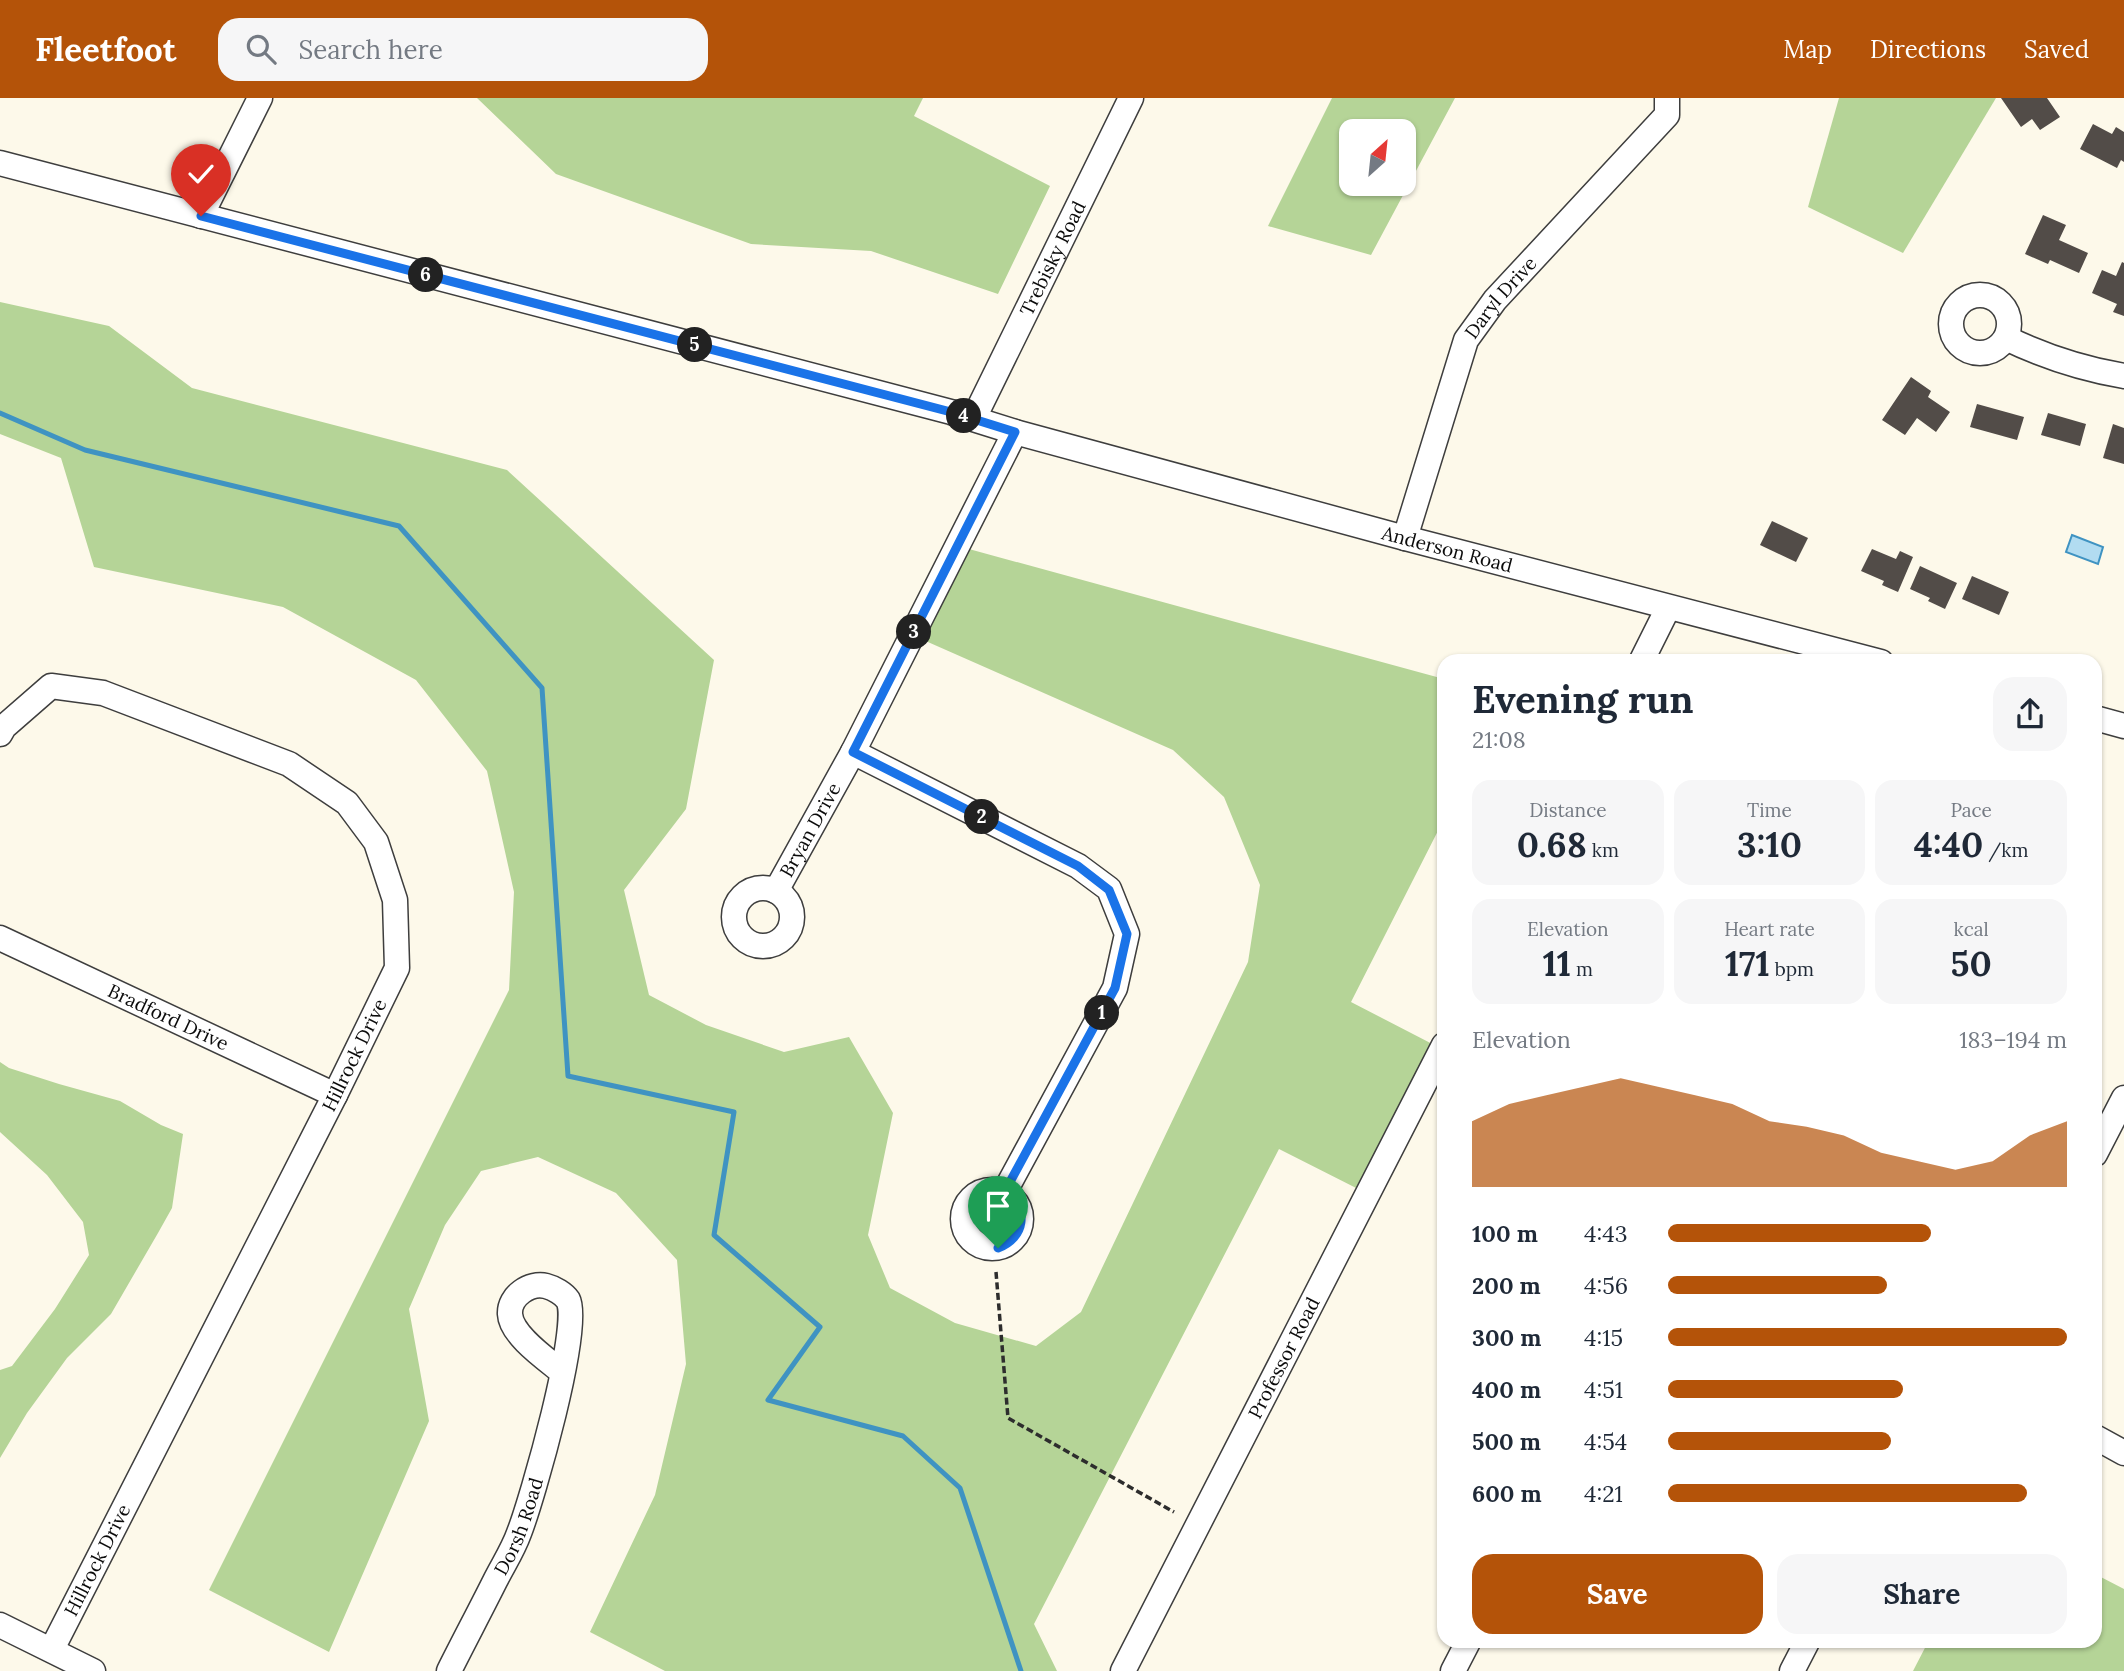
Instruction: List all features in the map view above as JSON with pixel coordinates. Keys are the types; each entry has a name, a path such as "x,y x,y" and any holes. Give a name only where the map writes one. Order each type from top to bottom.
{"street":[{"path":"201,216 260,98"},
{"name":"Trebisky Road","path":"974,418 1131,98"},
{"name":"Daryl Drive","path":"1405,538 1466,340 1495,300 1667,115 1667,98"},
{"path":"0,163 974,418 1015,432"},
{"path":"2006,338 2033,352 2124,376"},
{"name":"Anderson Road","path":"1015,432 1668,608 1849,654"},
{"name":"Bryan Drive","path":"775,891 853,752 1015,432"},
{"path":"1645,654 1668,608"},
{"name":"Hillrock Drive","path":"0,734 4,727 51,686 103,692 289,764 347,803 376,842 395,900 397,968 335,1095 51,1649"},
{"path":"2102,720 2124,726"},
{"path":"853,752 1078,866 1109,890 1127,934 1115,988 1004,1193"},
{"name":"Bradford Drive","path":"0,938 335,1095"},
{"name":"Professor Road","path":"1123,1671 1437,1059"},
{"path":"2102,1140 2124,1098"},
{"name":"Dorsh Road","path":"449,1671 519,1535 545,1454 562,1371"},
{"path":"2102,1441 2124,1452"},
{"path":"0,1625 93,1671"},
{"path":"1453,1671 1465,1648"},
{"path":"1792,1671 1804,1648"}],"path":[{"path":"996,1272 1008,1418 1174,1512"}],"green space":[{"path":"477,98 923,98 914,116 1050,186 998,294 871,251 751,244 556,174"},
{"path":"1332,98 1455,98 1416,171 1416,119 1339,119 1339,196 1403,196 1371,255 1268,226"},
{"path":"1839,98 1996,98 1903,253 1808,207"},
{"path":"0,302 109,326 192,388 507,470 714,660 686,809 624,890 649,995 706,1025 784,1052 849,1037 893,1113 868,1235 890,1288 955,1323 1036,1346 1081,1312 1248,962 1260,885 1224,797 1173,750 912,635 958,546 1437,677 1437,833 1351,1002 1437,1046 1437,1059 1368,1194 1279,1149 1034,1624 1057,1671 665,1671 590,1632 655,1495 686,1364 677,1260 616,1193 538,1157 481,1171 445,1225 409,1309 429,1421 329,1652 209,1590 509,990 514,892 487,771 416,680 283,607 94,567 61,458 0,434"},
{"path":"0,1062 9,1068 120,1101 161,1125 183,1134 172,1208 158,1233 111,1314 67,1358 27,1413 0,1458 0,1370 12,1366 55,1309 89,1255 83,1222 47,1175 0,1132"},
{"path":"2102,1578 2124,1589 2124,1671 1913,1671 1925,1648 2102,1648"}],"water":[{"path":"2072,535 2103,547 2098,564 2066,552"}],"building":[{"path":"2001,98 2047,98 2060,117 2040,130 2032,119 2021,127"},
{"path":"2093,124 2112,134 2116,127 2124,132 2124,162 2121,160 2117,168 2080,149"},
{"path":"2043,215 2066,225 2059,240 2088,253 2079,273 2050,260 2048,264 2025,254"},
{"path":"2122,262 2124,316 2113,312 2117,304 2092,293 2102,270 2116,276"},
{"path":"1911,377 1931,391 1928,397 1950,412 1936,432 1917,418 1905,435 1882,420"},
{"path":"1977,404 2024,417 2017,440 1970,427"},
{"path":"2048,413 2086,424 2080,446 2041,435"},
{"path":"2113,424 2124,428 2124,464 2103,458"},
{"path":"1772,521 1808,538 1796,562 1760,545"},
{"path":"1872,549 1896,559 1900,551 1913,557 1898,592 1882,585 1884,581 1861,571"},
{"path":"1920,566 1957,583 1945,609 1928,601 1930,598 1910,589"},
{"path":"1972,576 2009,592 1999,615 1962,599"}],"waterway":[{"path":"0,413 85,450 399,526 542,688 568,1076 734,1112 714,1235 820,1327 768,1400 903,1436 960,1488 1021,1671"}],"route":[{"path":"201,216 974,418 1015,432 853,752 1078,866 1109,890 1127,934 1115,988 1004,1193 1014,1200 1019,1208 1021,1225 1013,1240 998,1248"}]}
